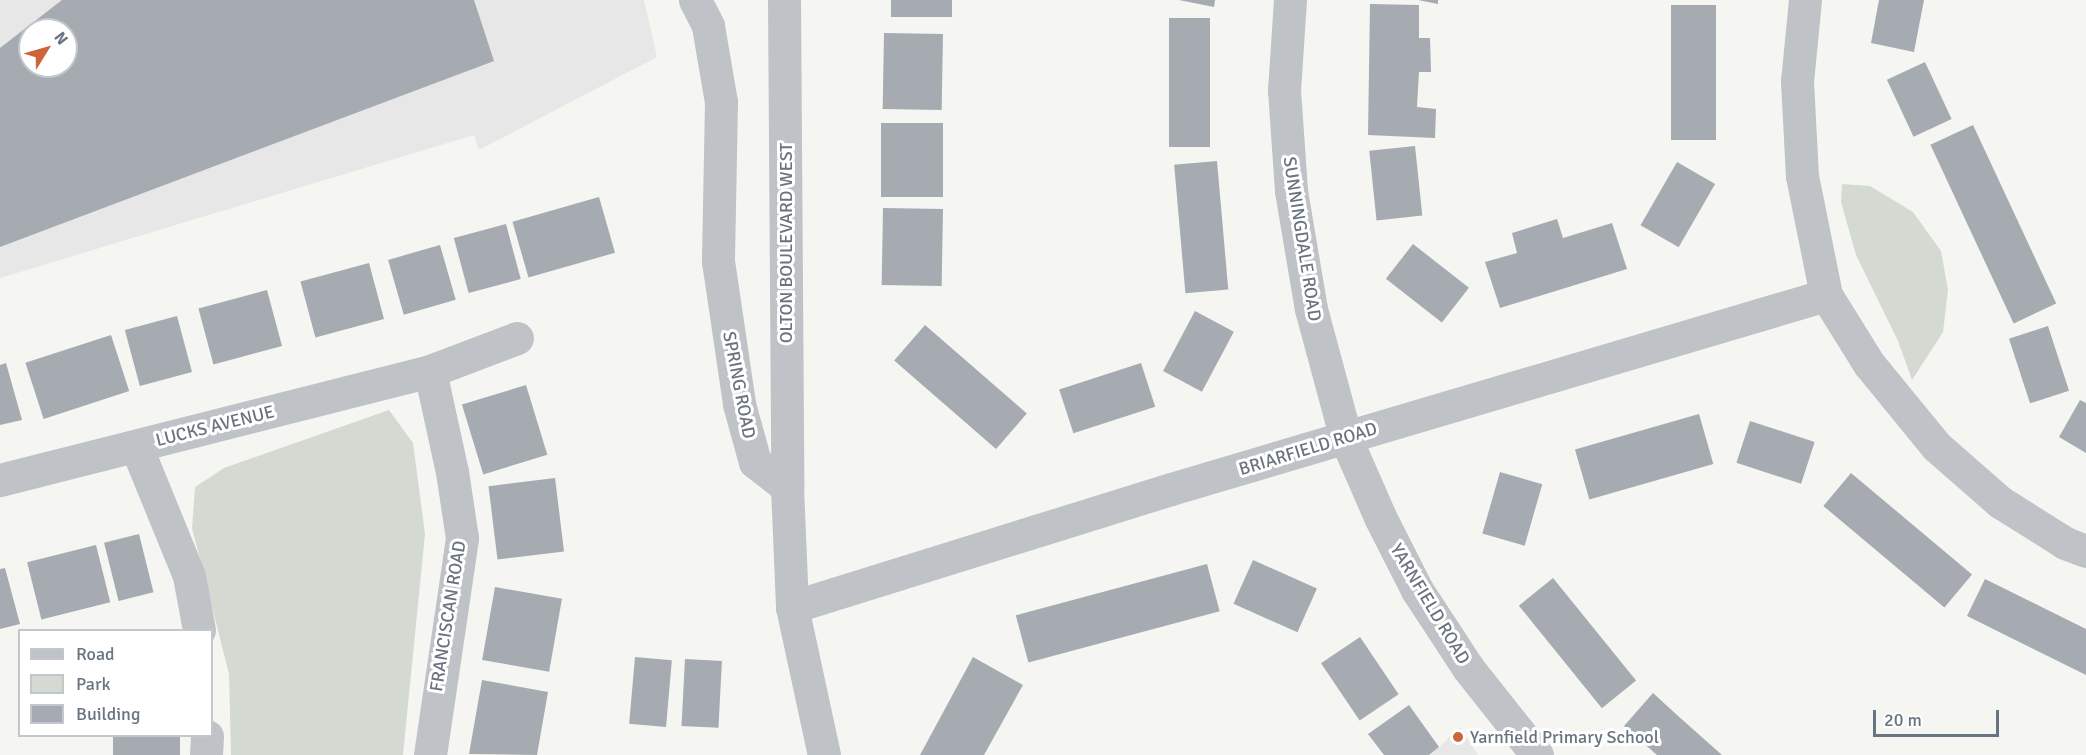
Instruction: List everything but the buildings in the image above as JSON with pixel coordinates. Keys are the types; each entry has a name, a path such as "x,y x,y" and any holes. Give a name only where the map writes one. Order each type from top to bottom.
{"street":[{"name":"SPRING ROAD","path":"695,0 708,26 721,102 718,261 739,404 755,462 787,487"},
{"name":"OLTON BOULEVARD WEST","path":"784,0 787,487"},
{"name":"SUNNINGDALE ROAD","path":"1290,0 1284,90 1291,191 1311,309 1346,439"},
{"path":"1805,0 1797,81 1802,176 1826,295 1883,384 1936,446 2000,502 2065,543 2086,551"},
{"name":"BRIARFIELD ROAD","path":"792,607 1826,295"},
{"name":"LUCKS AVENUE","path":"0,480 430,371 517,338"},
{"name":"FRANCISCAN ROAD","path":"430,371 452,472 462,538 430,755"},
{"name":"YARNFIELD ROAD","path":"1346,439 1380,517 1417,590 1468,669 1537,755"},
{"path":"136,446 189,576 199,629"},
{"path":"787,487 792,607 824,755"},
{"path":"206,755 207,737"}],"shaded area":[{"path":"0,0 644,0 657,57 479,150 474,135 0,278"},
{"name":"Yarnfield Primary School","path":"1460,727 1478,755 1430,755 1439,747"}],"green space":[{"path":"1842,184 1870,186 1913,212 1941,251 1948,290 1943,332 1912,380 1898,341 1856,255 1841,202"},
{"path":"389,410 413,443 425,534 403,755 231,755 229,674 192,528 195,487 224,468"}],"place":[{"name":"Yarnfield Primary School","path":"1458,737"}]}
